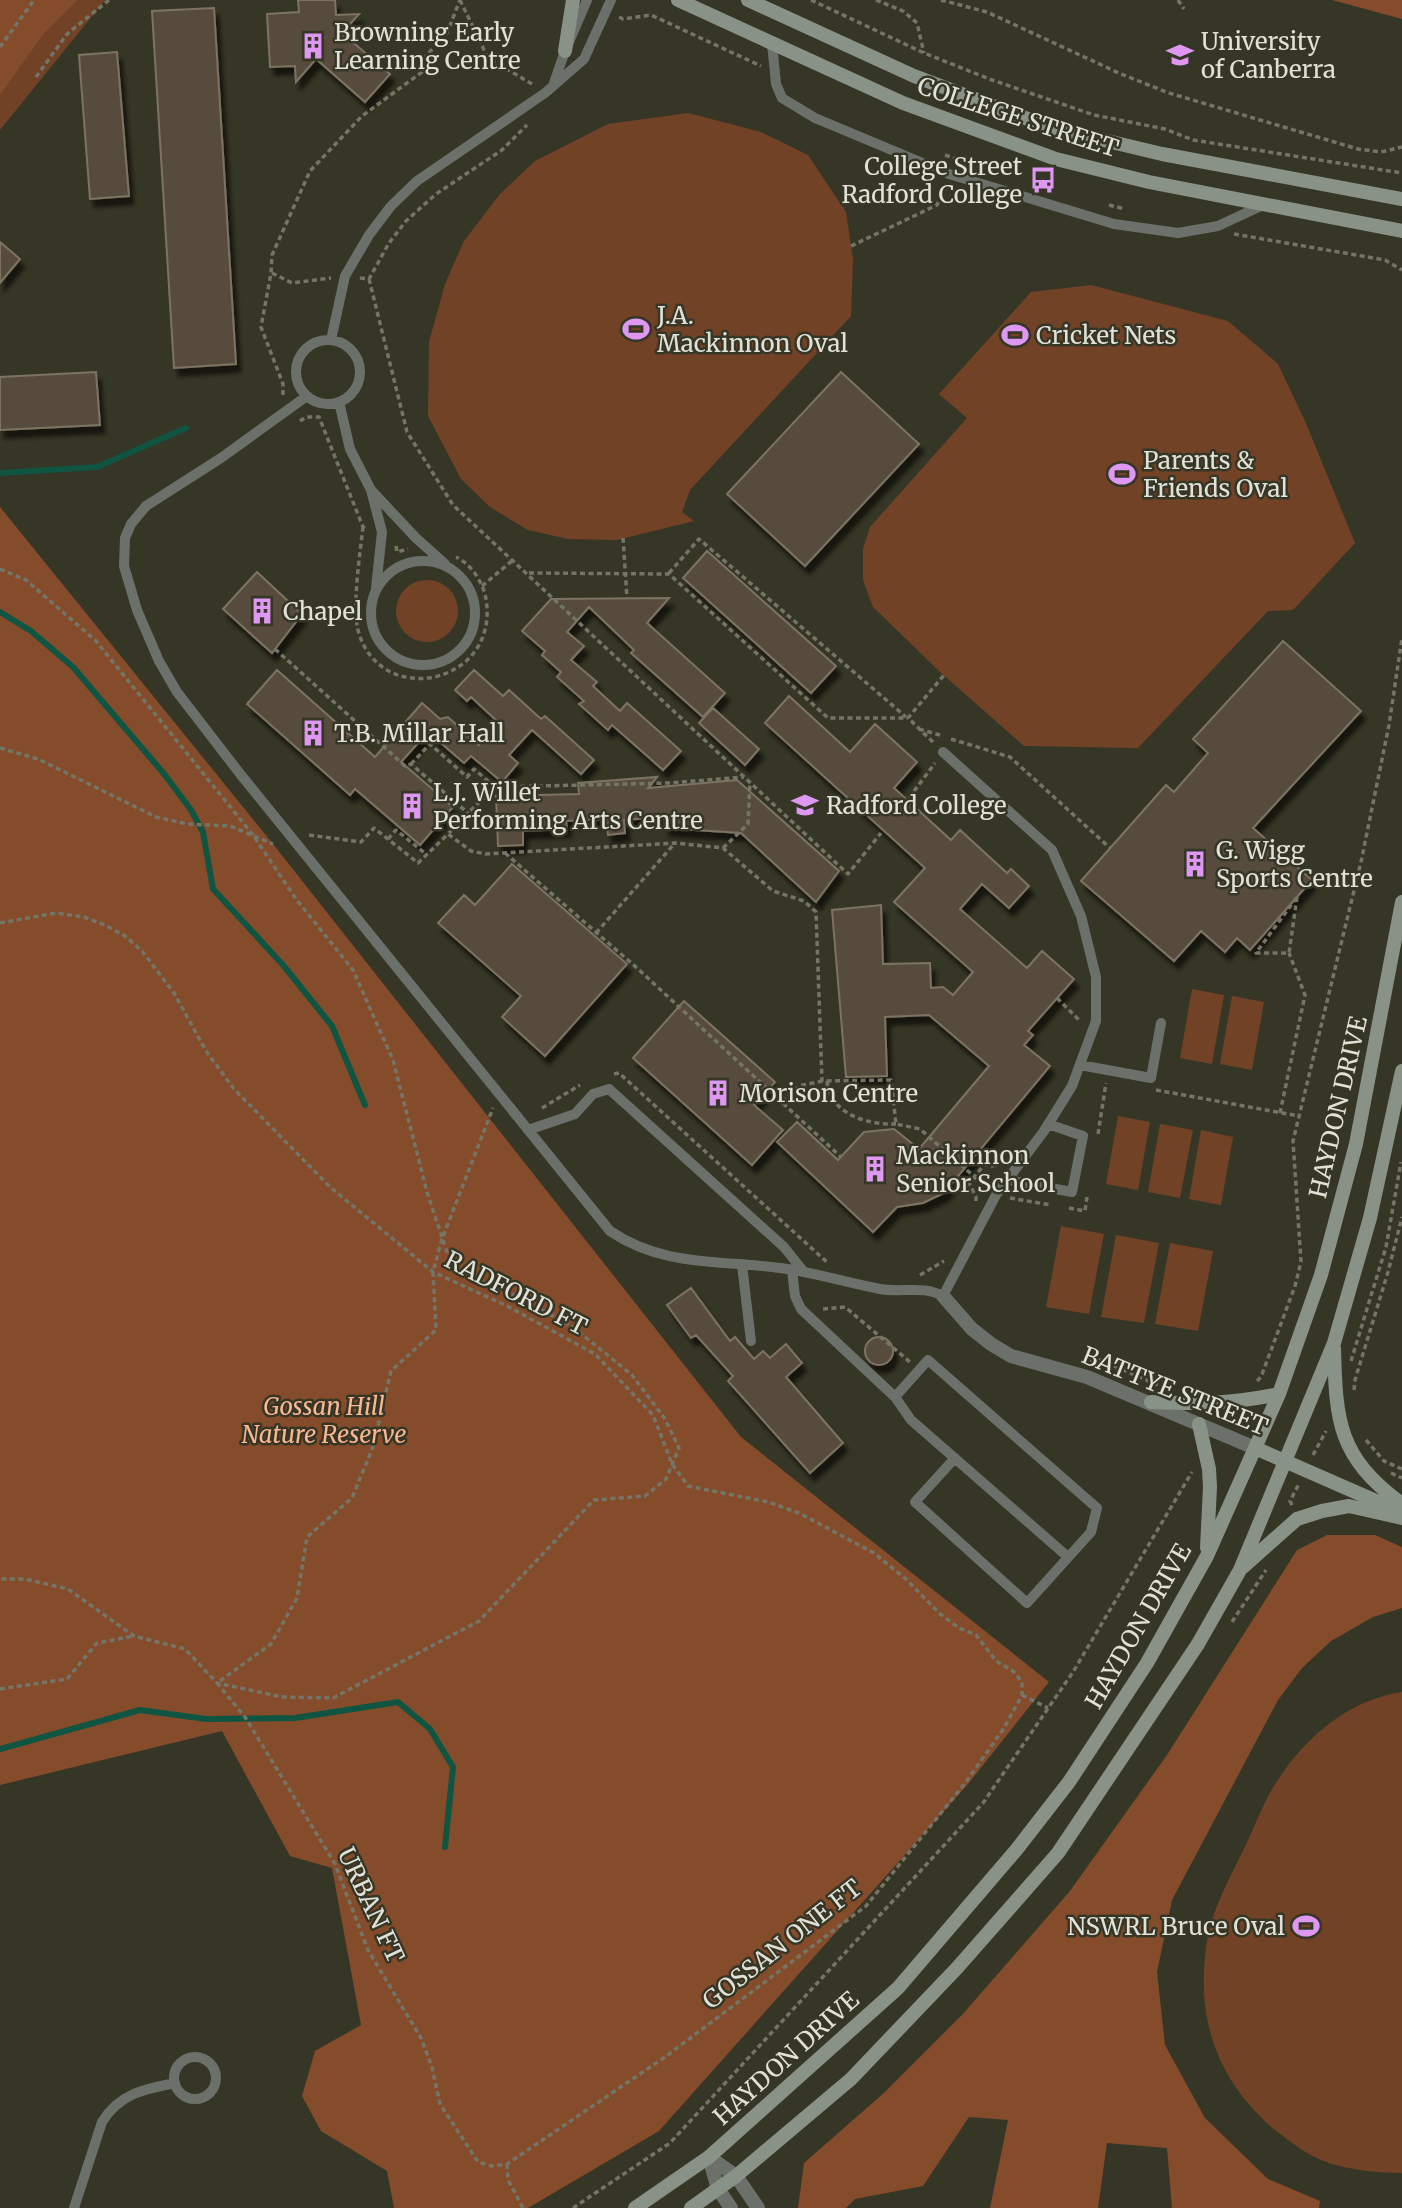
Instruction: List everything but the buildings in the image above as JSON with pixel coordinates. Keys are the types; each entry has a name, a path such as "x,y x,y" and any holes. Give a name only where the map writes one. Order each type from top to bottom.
{"main road":[{"path":"565,51 573,0"},
{"name":"COLLEGE STREET","path":"678,0 903,103 1056,159 1149,182 1399,232"},
{"name":"COLLEGE STREET","path":"748,0 914,76 1049,127 1162,154 1402,199"},
{"name":"HAYDON DRIVE","path":"635,2208 709,2157 898,1988 1017,1849 1069,1782 1147,1663 1207,1556 1279,1394 1321,1275 1356,1144 1402,902"},
{"path":"691,2208 736,2176 851,2079 957,1968 1058,1853 1198,1644 1240,1570 1334,1343 1370,1218 1402,1070"},
{"path":"1334,1343 1335,1401 1340,1424 1356,1461 1382,1489 1402,1504"},
{"path":"1151,1402 1243,1402 1279,1394"},
{"path":"1199,1424 1209,1469 1207,1556"},
{"name":"BATTYE STREET","path":"1255,1448 1402,1512"},
{"path":"1240,1570 1297,1519 1349,1506 1402,1518"}],"street":[{"name":"BATTYE STREET","path":"943,1296 972,1329 1012,1356 1087,1377 1255,1448"},
{"path":"709,2157 736,2176 758,2208"},
{"path":"709,2157 718,2189 731,2208"}],"lane":[{"path":"549,90 587,0"},
{"path":"331,340 345,276 369,235 391,206 417,181 549,90 584,59 611,0"},
{"path":"772,43 776,85 782,98 815,118 949,174 1114,224 1178,233 1218,226 1262,205"},
{"path":"331,340 350,349 360,368 355,389 348,397 339,402 322,403 307,396 297,380 297,362 303,352 320,341 331,340"},
{"path":"307,396 221,458 146,506 131,524 125,538 124,566 141,620 159,661 177,692 610,1231 629,1244 662,1255 698,1262 792,1270 884,1290 927,1290 943,1296 996,1195 1072,1086 1096,1021 1096,977 1081,916 1052,850 943,752"},
{"path":"339,402 350,449 371,490 382,533 371,621 377,637 387,650 402,661 419,665 437,664 454,656 467,643 474,627 476,609 472,591 461,576 427,548 371,490"},
{"path":"376,589 386,575 400,566 416,561 432,561 448,566"},
{"path":"1078,1070 1152,1078 1161,1023"},
{"path":"528,1130 575,1114 593,1094 609,1089 784,1247 804,1272"},
{"path":"1007,1180 1072,1192 1083,1136 1048,1124"},
{"path":"742,1265 751,1341"},
{"path":"792,1270 795,1296 801,1309 895,1397 911,1420 1068,1557"},
{"path":"895,1397 929,1360 1097,1508 1091,1532 1027,1603 915,1502 955,1458"},
{"path":"190,2057 206,2060 216,2073 214,2089 200,2099 184,2096 174,2083 177,2067 190,2057"},
{"path":"74,2208 102,2122 108,2113 132,2093 174,2083"}],"path":[{"path":"0,47 34,0"},
{"path":"36,77 67,34 109,0"},
{"path":"460,0 488,58 549,90"},
{"path":"279,399 284,396 283,384 261,327 272,255 310,171 362,116 422,72 426,56 447,33 460,0"},
{"path":"811,0 924,53 1094,115 1165,129 1193,140 1402,173"},
{"path":"876,0 903,11 916,23 924,53"},
{"path":"941,0 987,12 1121,74 1169,93 1358,149 1381,152 1402,147"},
{"path":"1178,0 1184,9"},
{"path":"615,26 623,19 651,15 762,67 763,75"},
{"path":"532,120 502,150 436,194 406,221 389,243 369,279 407,432 453,505 848,874 881,833"},
{"path":"941,153 992,170"},
{"path":"851,246 937,205 954,158"},
{"path":"1103,204 1128,210"},
{"path":"1218,226 1226,233 1385,260 1402,270"},
{"path":"271,273 292,283 345,276 369,279"},
{"path":"299,421 306,417 319,417 363,527 356,607 358,630 367,650 382,666 401,676 421,679 442,676 461,667 476,652 485,633 488,613 485,592 475,573 460,559 439,549 416,547 397,552 394,536 363,527"},
{"path":"623,538 627,598"},
{"path":"669,573 699,540 908,718 943,752 909,798"},
{"path":"482,586 513,560"},
{"path":"0,569 26,580 96,641 253,835 296,899 353,970 393,1060 427,1192 451,1264 467,1276 519,1297 573,1327 632,1375 665,1419 679,1448 666,1479 645,1496 594,1500 479,1621 333,1698 282,1697 217,1683 185,1649 134,1636 68,1589 25,1579 0,1579"},
{"path":"527,573 669,573 828,718 908,718"},
{"path":"1253,1385 1261,1377 1270,1356 1296,1286 1301,1262 1293,1141 1363,848 1389,725 1402,638"},
{"path":"275,649 405,766 411,764 430,744 467,777 474,769 495,787 670,783 744,777"},
{"path":"908,718 944,675"},
{"path":"919,729 1010,757 1110,848"},
{"path":"0,748 38,759 156,817 187,824 230,826 273,844"},
{"path":"411,764 468,813"},
{"path":"723,848 748,824 750,783"},
{"path":"288,833 361,842 374,828 418,863 495,787"},
{"path":"388,839 396,830 426,855"},
{"path":"448,834 471,852 486,854 675,843 723,848 773,891 804,901 816,912 825,1081 828,1094 839,1106 867,1122 920,1129 996,1195"},
{"path":"596,933 675,843"},
{"path":"505,853 841,1157"},
{"path":"1280,1113 1305,995 1289,953 1297,897 1256,953 1289,953"},
{"name":"RADFORD FT","path":"0,923 56,913 83,917 125,936 142,951 174,993 206,1051 234,1089 330,1187 433,1272 507,1306 595,1354 653,1415 671,1464 688,1486 768,1502 799,1513 874,1553 907,1580 939,1613 959,1628 976,1635 996,1661 1013,1671 1022,1682 1022,1695"},
{"path":"1057,998 1081,1019 1077,1032"},
{"path":"1078,1070 1106,1080"},
{"path":"782,1102 799,1086 825,1081 891,1080 896,1124"},
{"path":"1146,1088 1299,1116"},
{"path":"217,1683 271,1644 298,1598 307,1536 352,1499 373,1447 391,1371 436,1330 433,1272 442,1239 494,1105 501,1096"},
{"path":"976,1204 976,1197 969,1183 985,1164 992,1166 1003,1163 1010,1153"},
{"path":"1349,1368 1386,1247 1394,1214 1402,1155"},
{"path":"1005,1203 1019,1182"},
{"path":"1353,1399 1355,1380 1402,1217"},
{"path":"790,1240 792,1229"},
{"path":"912,1277 923,1274 947,1258"},
{"path":"820,1262 829,1264"},
{"path":"1087,1360 1100,1360 1167,1389"},
{"path":"1366,1440 1384,1461 1402,1469"},
{"path":"573,2208 670,2143 982,1803 1073,1672 1194,1469"},
{"path":"0,1689 68,1679 97,1643 134,1636"},
{"name":"URBAN FT","path":"217,1683 245,1717 335,1864 368,1950 421,2038 432,2067 439,2104 478,2162 492,2166 507,2164"},
{"path":"1022,1695 1048,1708"},
{"name":"GOSSAN ONE FT","path":"507,2164 665,2057 866,1906 966,1782 1004,1728 1022,1695"},
{"path":"507,2164 508,2180 523,2208"}],"shaded area":[{"path":"0,0 105,0 0,130"},
{"name":"J.A. Mackinnon Oval","path":"688,113 761,132 808,155 846,212 853,260 851,316 690,490 682,512 694,521 617,540 568,539 528,530 490,507 461,479 428,416 429,342 445,284 464,241 500,194 535,161 608,124"},
{"name":"Parents & Friends Oval","path":"1091,285 1228,321 1278,364 1305,421 1355,543 1293,610 1268,611 1138,748 1024,746 939,671 873,607 863,580 863,549 870,527 967,418 939,394 1031,292"},
{"path":"421,580 433,580 449,589 456,599 456,623 449,633 433,642 421,642 410,637 401,628 396,617 396,605 401,594 410,585"},
{"path":"1192,989 1224,995 1212,1064 1180,1058"},
{"path":"1232,996 1264,1002 1252,1070 1220,1064"},
{"path":"1118,1116 1150,1122 1138,1190 1106,1184"},
{"path":"1160,1124 1193,1130 1180,1198 1148,1192"},
{"path":"1201,1130 1233,1137 1221,1205 1189,1199"},
{"path":"1061,1226 1104,1234 1089,1314 1046,1307"},
{"path":"1116,1235 1159,1243 1144,1323 1101,1317"},
{"path":"1170,1243 1213,1251 1198,1331 1155,1324"},
{"name":"NSWRL Bruce Oval","path":"1402,1692 1402,2173 1356,2169 1321,2160 1288,2140 1255,2111 1224,2068 1214,2045 1204,1996 1204,1969 1207,1941 1219,1901 1267,1798 1285,1769 1312,1738 1345,1713 1382,1696"}],"green space":[{"path":"0,0 77,0 45,32 0,95"},
{"path":"1332,0 1402,0 1402,19"},
{"name":"Gossan Hill Nature Reserve","path":"0,507 273,844 741,1437 1049,1682 968,1784 659,2131 528,2208 394,2208 387,2171 321,2131 302,2096 315,2051 361,2025 332,1868 290,1856 222,1731 0,1785"},
{"path":"1327,1535 1375,1535 1402,1547 1402,1608 1373,1617 1331,1641 1302,1668 1278,1700 1172,1900 1157,1972 1165,2045 1205,2118 1268,2179 1320,2201 1319,2208 1172,2208 1167,2148 1107,2143 1098,2208 990,2208 1008,2120 969,2117 923,2186 855,2199 846,2208 798,2208 804,2163 885,2092 962,2015 1070,1891 1167,1755 1297,1550"}],"waterway":[{"path":"0,473 97,467 186,428"},
{"path":"0,612 31,631 73,667 165,775 191,810 203,832 213,889 283,965 332,1026 365,1105"},
{"path":"0,1749 140,1710 206,1719 295,1718 398,1702 430,1729 453,1767 445,1847"}],"place":[{"name":"Browning Early Learning Centre","path":"313,46"},
{"name":"University of Canberra","path":"1180,55"},
{"name":"College Street Radford College","path":"1043,180"},
{"name":"J.A. Mackinnon Oval","path":"636,329"},
{"name":"Cricket Nets","path":"1015,335"},
{"name":"Parents & Friends Oval","path":"1122,474"},
{"name":"Chapel","path":"262,611"},
{"name":"T.B. Millar Hall","path":"313,733"},
{"name":"Radford College","path":"805,805"},
{"name":"L.J. Willet Performing Arts Centre","path":"412,806"},
{"name":"G. Wigg Sports Centre","path":"1195,864"},
{"name":"Morison Centre","path":"718,1093"},
{"name":"Mackinnon Senior School","path":"875,1169"},
{"name":"NSWRL Bruce Oval","path":"1306,1926"}]}
